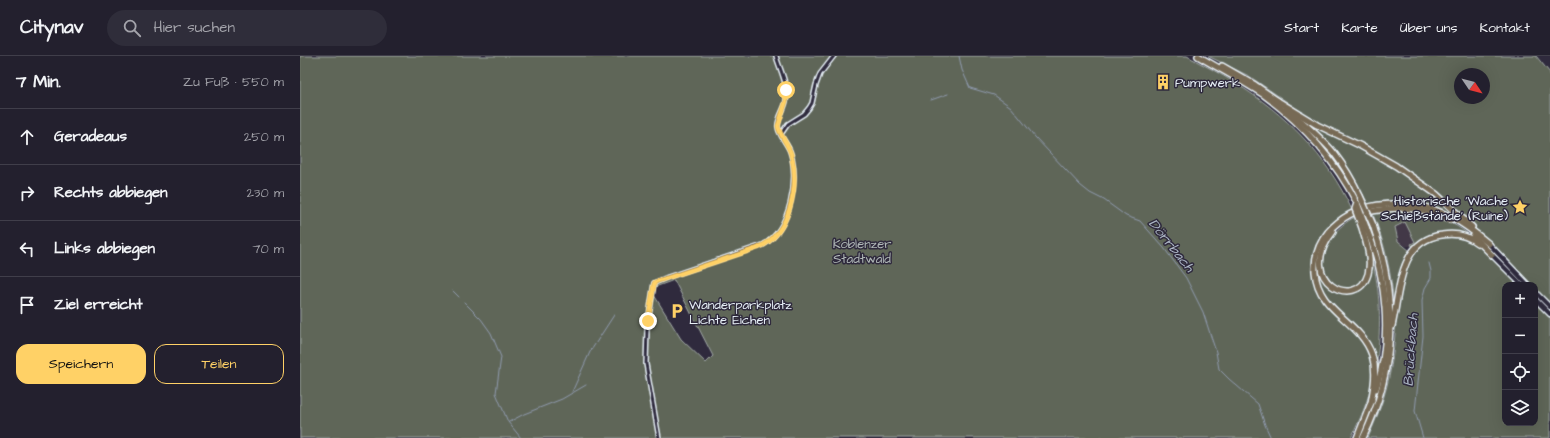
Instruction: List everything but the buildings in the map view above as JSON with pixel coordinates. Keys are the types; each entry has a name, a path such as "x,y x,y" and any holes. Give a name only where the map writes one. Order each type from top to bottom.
{"highway":[{"path":"1200,56 1235,73 1317,125 1376,154 1417,180 1448,205 1488,244"},
{"path":"1200,56 1263,95 1305,131 1328,156 1355,201 1364,228 1369,267 1366,278 1360,286 1348,291 1337,290 1327,283 1321,271 1320,260 1323,248 1328,238 1343,222 1352,216 1373,210 1408,208 1434,213 1446,218 1468,232 1492,255"},
{"path":"1276,100 1309,128 1333,153 1349,175 1360,196 1379,242 1386,274 1390,306 1390,339"},
{"path":"1371,403 1374,383 1374,368 1372,356 1368,346 1354,328 1327,304 1316,280 1316,255 1325,236 1341,219 1361,209 1383,204 1408,204 1435,210 1448,215 1470,229 1488,244"},
{"path":"1357,438 1377,386 1385,334 1385,309 1378,260 1374,246 1364,228"},
{"path":"1363,438 1378,404 1382,388 1402,272 1406,262 1417,247 1426,240 1439,235 1458,234 1468,237 1492,255"}],"street":[{"path":"658,438 646,364 647,330 654,283 668,277 758,248 776,236 782,226 788,209 792,193 794,170 790,151 778,129 778,123 786,103 787,94 776,56"},
{"path":"781,134 788,124 804,114 809,108 812,103 820,74 834,56"},
{"path":"1488,244 1525,282"},
{"path":"1492,255 1519,282"},
{"path":"1538,295 1550,307"},
{"path":"1538,302 1550,314"}],"shaded area":[{"path":"1405,222 1415,242 1412,246 1406,246 1398,241 1395,227"}],"green space":[{"name":"Koblenzer Stadtwald","path":"300,56 1187,56 1254,95 1288,123 1317,154 1342,190 1352,210 1341,216 1332,224 1321,238 1318,244 1315,276 1317,289 1322,300 1354,330 1364,343 1372,370 1368,397 1351,438 300,438","holes":["674,280 713,356 706,363 681,339 654,295 655,287"]},
{"path":"1208,56 1536,56 1550,73 1550,304 1538,292 1538,282 1529,282 1443,196 1442,198 1342,135 1343,134 1315,121 1249,76"},
{"path":"1305,120 1391,166 1455,215 1454,216 1434,207 1413,202 1402,201 1369,205 1348,169 1328,144"},
{"path":"1391,209 1424,213 1443,219 1472,237 1452,232 1412,246 1411,244 1415,242 1405,222 1395,227 1398,241 1410,251 1403,265 1397,286 1394,308 1392,284 1387,259 1381,235 1372,212"},
{"path":"1355,217 1366,252 1367,271 1364,279 1358,285 1350,289 1344,289 1329,282 1322,267 1323,252 1326,244 1336,231"},
{"path":"1449,236 1460,237 1470,241 1488,253 1515,282 1502,282 1502,426 1538,426 1538,305 1550,318 1550,438 1368,438 1381,407 1387,387 1393,354 1400,293 1405,270 1413,255 1421,247 1437,239"},
{"path":"1371,256 1377,282 1379,309 1377,362 1374,362 1370,347 1329,304 1318,281 1317,259 1319,259 1320,270 1324,281 1332,290 1342,292 1364,285"}],"waterway":[{"name":"Dörrbach","path":"959,56 962,70 970,88 994,95 1011,107 1035,137 1080,185 1126,216 1140,221 1164,248 1186,278 1203,312 1216,352 1219,369 1258,404 1271,438"},
{"path":"931,100 948,94"},
{"name":"Brückbach","path":"1423,438 1415,411 1423,336 1422,300 1425,288 1431,278 1429,263"},
{"path":"453,291 459,297"},
{"path":"464,302 481,319 491,333 501,357 496,393 508,422 521,438"},
{"path":"572,392 590,352 614,315"},
{"path":"509,422 524,414 562,399 586,385"}],"place":[{"name":"Pumpwerk","path":"1163,82"},
{"name":"Historische 'Wache Schießstände' (Ruine)","path":"1520,207"},
{"name":"Wanderparkplatz Lichte Eichen","path":"677,311"}],"route":[{"path":"648,321 655,282 758,248 770,241 780,230 787,214 792,193 794,170 790,151 778,129 778,123 786,101 786,90"}]}
